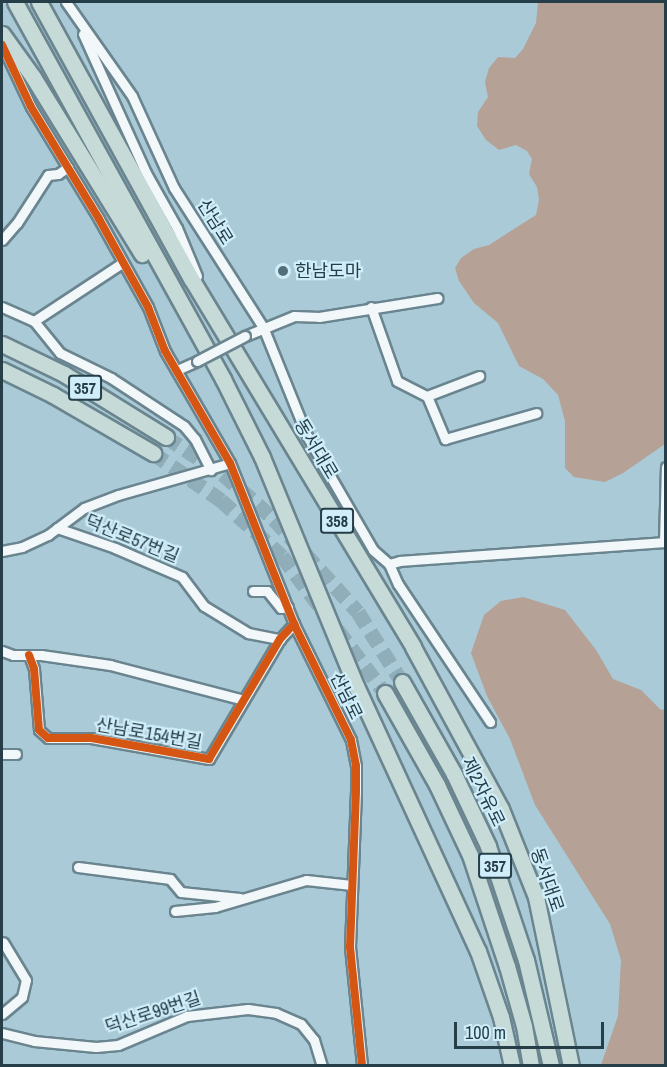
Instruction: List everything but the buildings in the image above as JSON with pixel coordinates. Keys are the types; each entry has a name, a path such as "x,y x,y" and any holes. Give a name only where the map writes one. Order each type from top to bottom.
{"highway":[{"name":"358","path":"15,2 202,341 262,457 356,686 455,898 501,1017 512,1065"},
{"name":"동서대로","path":"39,2 215,317 413,647 501,809 536,897 571,1065"},
{"path":"2,34 22,60 93,172 171,305 202,341"},
{"name":"357","path":"2,344 64,374 166,437"},
{"name":"357","path":"2,370 53,395 153,453"},
{"name":"제2자유로","path":"402,682 454,774 488,846 526,960 551,1065"},
{"name":"357","path":"385,693 437,785 470,855 507,966 524,1026 531,1065"}],"street":[{"path":"66,2 95,59 146,173 177,228 215,317"},
{"name":"산남로","path":"66,2 132,96 174,188 263,327 307,436 373,549 389,564 398,584 470,688 490,722"},
{"name":"산남로","path":"2,45 31,107 148,308 165,351 230,463 294,624 351,740 356,766 350,947 362,1065"},
{"path":"2,240 17,223 48,175 58,174 68,167"},
{"path":"34,321 122,263"},
{"path":"177,370 263,327 294,316 319,317 370,307 399,306 437,298"},
{"path":"2,307 34,321 60,353 111,378 184,426 195,439 211,470"},
{"path":"370,307 397,381 427,396 445,439 536,413"},
{"path":"427,396 479,375"},
{"name":"덕산로57번길","path":"2,551 22,547 57,528 84,508 118,495 230,463"},
{"path":"389,564 400,561 664,542 666,467"},
{"name":"덕산로57번길","path":"57,528 115,548 182,577 204,606 248,633 280,639"},
{"path":"253,591 267,591 281,608 288,607"},
{"name":"산남로154번길","path":"29,655 34,669 39,730 48,738 92,738 209,759 280,639 294,624"},
{"path":"2,651 13,655 110,665 244,700"},
{"path":"2,754 16,754"},
{"path":"78,867 170,879 181,892 248,899"},
{"path":"175,911 215,907 306,880 352,885"},
{"path":"2,1014 22,997 26,980 3,942"},
{"name":"덕산로99번길","path":"2,1033 34,1041 96,1047 118,1045 187,1016 248,1009 276,1013 301,1024 314,1040 322,1065"}],"shaded area":[{"path":"538,2 665,2 665,444 623,473 605,482 574,477 565,468 565,421 558,395 543,379 519,366 498,323 474,303 459,281 455,268 461,258 474,249 489,245 536,215 539,200 537,187 529,174 532,159 527,151 516,145 499,150 486,140 477,126 478,112 488,97 485,82 489,68 498,57 515,58 523,49 536,23"},
{"path":"523,597 565,610 596,650 613,679 641,690 661,710 665,709 665,1065 601,1065 618,1016 621,960 610,924 535,805 510,739 487,696 471,653 484,615 501,601"}],"tunnel":[{"path":"166,437 223,474 274,519 358,612 402,682"},
{"path":"153,453 221,500 282,556 385,693"}],"cycle path":[{"path":"2,45 31,107 99,219 148,307 165,351 230,463 294,624 351,740 356,766 356,791 350,947 362,1066"},
{"path":"29,655 34,669 39,730 48,738 91,738 209,759 280,639 294,624"}],"place":[{"name":"한남도마","path":"283,271"}]}
